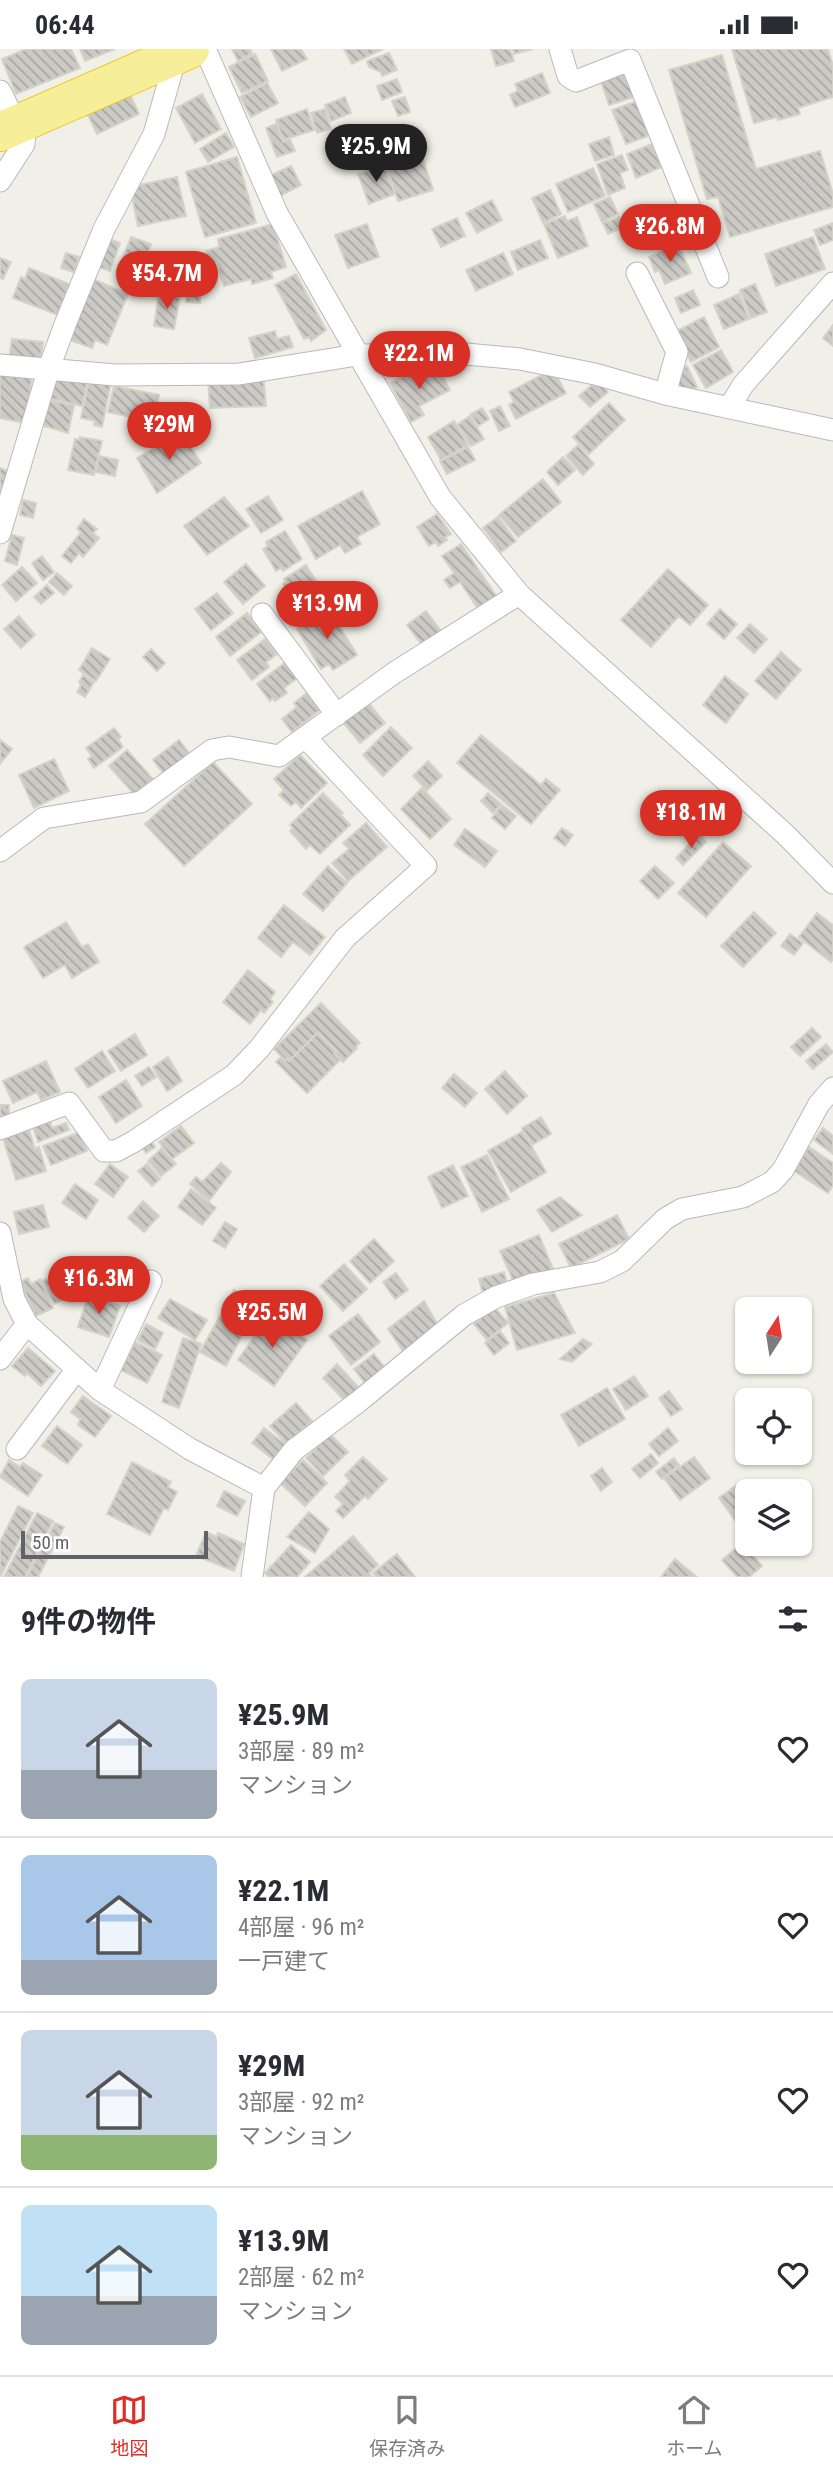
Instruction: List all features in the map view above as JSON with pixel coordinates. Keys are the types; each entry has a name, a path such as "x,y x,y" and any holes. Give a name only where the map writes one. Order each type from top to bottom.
{"highway":[{"path":"14,126 190,51"}],"street":[{"path":"560,49 568,76 576,81 630,60 718,278"},
{"path":"190,51 277,213 440,497 519,594 786,835 833,883"},
{"path":"0,533 49,369 104,229 154,134 190,51"},
{"path":"0,91 24,144 0,181"},
{"path":"637,273 677,352 665,394"},
{"path":"729,408 743,385 833,283"},
{"path":"0,365 116,375 239,374 357,355 466,354 520,359 595,374 665,394 833,430"},
{"path":"0,851 44,818 141,802 212,750 229,747 279,756 394,673 519,594"},
{"path":"262,614 337,715"},
{"path":"0,1129 69,1103 104,1151 117,1151 133,1142 234,1075 259,1049 345,938 426,866 306,738"},
{"path":"253,1577 264,1488 294,1450 358,1402 464,1315 496,1297 533,1284 600,1272 622,1261 665,1219 682,1209 743,1197 772,1182 783,1170 819,1104 833,1088"},
{"path":"0,1233 14,1299 27,1324 100,1390 190,1449 264,1488"},
{"path":"100,1390 151,1281"},
{"path":"0,1359 27,1324"},
{"path":"17,1449 77,1369"}],"building":[{"path":"26,49 71,49 80,68 16,94 2,59"},
{"path":"80,49 115,49 85,61"},
{"path":"232,49 250,49 252,53 238,61"},
{"path":"271,49 301,49 307,59 282,71"},
{"path":"344,49 383,49 352,64"},
{"path":"491,49 510,49 514,61 496,66"},
{"path":"513,49 533,49 514,54"},
{"path":"732,49 828,49 833,66 833,97 798,108 800,114 754,123"},
{"path":"389,53 397,70 382,76 381,72 369,67 367,61"},
{"path":"255,54 268,81 242,93 229,67"},
{"path":"722,55 756,169 820,151 833,194 833,207 730,237 718,197 707,199 669,70"},
{"path":"625,69 634,97 609,105 600,78"},
{"path":"542,73 550,93 515,107 510,95 518,91 515,84"},
{"path":"397,79 402,92 382,100 377,86"},
{"path":"267,83 278,103 251,117 240,97"},
{"path":"126,86 139,114 97,134 83,105"},
{"path":"202,94 221,129 195,143 176,108"},
{"path":"345,97 351,113 331,121 325,105"},
{"path":"405,97 410,112 398,116 392,101"},
{"path":"637,101 651,135 626,144 612,110"},
{"path":"307,109 314,130 283,140 276,120"},
{"path":"325,109 331,129 317,133 311,113"},
{"path":"276,124 283,142 290,139 295,151 277,157 266,128"},
{"path":"226,133 234,147 208,162 200,149"},
{"path":"609,137 614,155 595,161 589,144"},
{"path":"652,144 662,167 636,178 627,154"},
{"path":"622,155 628,170 620,173 625,188 608,195 597,164"},
{"path":"422,156 433,190 398,201 387,167"},
{"path":"237,157 256,223 205,237 186,172"},
{"path":"384,165 395,194 369,204 358,174"},
{"path":"291,166 301,185 280,196 269,176"},
{"path":"593,168 605,196 568,212 556,184"},
{"path":"177,177 186,216 138,226 130,187"},
{"path":"550,190 561,214 543,223 532,198"},
{"path":"610,197 618,214 602,222 594,204"},
{"path":"492,200 502,220 477,233 466,213"},
{"path":"662,206 670,221 648,233 639,218"},
{"path":"565,216 567,221 577,217 588,246 558,258 544,224"},
{"path":"619,217 624,227 608,234 603,223"},
{"path":"457,218 465,236 441,247 432,229"},
{"path":"833,223 833,240 820,245 814,230"},
{"path":"273,224 286,267 271,272 273,278 252,284 251,279 224,286 217,263 211,265 206,251 219,247 218,239"},
{"path":"367,224 379,257 348,268 335,235"},
{"path":"104,237 120,243 110,271 95,266"},
{"path":"131,237 151,244 141,270 121,263"},
{"path":"813,237 825,269 776,286 765,254"},
{"path":"540,240 548,258 518,270 511,252"},
{"path":"678,244 691,273 665,284 659,270 655,272 649,257"},
{"path":"66,253 79,257 74,272 61,268"},
{"path":"503,253 513,274 476,291 466,270"},
{"path":"0,258 11,262 3,279 0,278"},
{"path":"29,268 69,284 58,315 13,298 21,277 25,279"},
{"path":"189,270 203,271 200,303 186,302"},
{"path":"143,271 160,276 155,291 139,286"},
{"path":"296,274 326,330 311,341 309,337 304,339 275,285"},
{"path":"88,277 128,294 107,345 95,340 92,348 64,338"},
{"path":"755,284 767,312 751,318 740,290"},
{"path":"693,290 700,305 681,313 675,298"},
{"path":"159,293 180,296 174,329 154,326"},
{"path":"739,294 749,319 724,329 714,305"},
{"path":"704,317 719,347 691,362 675,332"},
{"path":"833,325 833,346 823,338"},
{"path":"275,331 277,339 289,336 293,347 255,358 249,338"},
{"path":"12,339 43,342 40,362 9,358"},
{"path":"721,350 733,372 706,388 693,365"},
{"path":"687,366 697,387 684,394 673,373"},
{"path":"438,368 450,390 419,406 424,415 411,422 390,383 418,369 422,377"},
{"path":"553,369 566,393 516,419 509,405 514,402 509,392"},
{"path":"0,373 32,378 25,423 0,418"},
{"path":"263,374 266,406 210,408 208,379"},
{"path":"53,375 87,383 82,406 48,398"},
{"path":"90,377 111,382 102,427 94,425 95,421 81,418"},
{"path":"598,380 608,392 590,407 579,396"},
{"path":"114,386 159,395 153,422 108,412"},
{"path":"47,400 74,405 68,433 41,425"},
{"path":"609,403 625,420 589,454 573,437"},
{"path":"500,406 510,426 499,431 490,411"},
{"path":"482,408 489,419 478,426 471,414"},
{"path":"470,416 484,439 471,446 458,424"},
{"path":"454,421 468,445 441,460 428,437"},
{"path":"181,432 201,463 157,493 137,458"},
{"path":"80,437 102,441 94,475 68,470 75,439 79,440"},
{"path":"578,445 594,464 583,475 566,456"},
{"path":"468,447 475,460 447,474 440,461"},
{"path":"99,456 118,460 115,476 96,472"},
{"path":"563,457 575,470 558,485 547,472"},
{"path":"0,468 13,473 0,500"},
{"path":"543,479 561,502 518,537 499,515"},
{"path":"362,491 380,524 357,537 361,544 345,553 340,545 316,559 298,526"},
{"path":"268,496 283,520 261,533 246,509"},
{"path":"224,497 249,526 207,555 184,526"},
{"path":"23,500 36,503 33,518 20,515"},
{"path":"437,514 451,534 438,546 436,542 429,546 417,527"},
{"path":"498,517 516,541 501,552 483,528"},
{"path":"84,519 97,529 93,533 99,538 83,557 79,553 71,563 62,556 81,532 77,529"},
{"path":"285,531 302,559 283,571 281,568 276,571 263,549 268,546 266,542"},
{"path":"12,535 24,538 17,565 5,561"},
{"path":"461,544 497,597 479,610 460,582 450,588 444,580 454,573 442,556"},
{"path":"42,556 54,572 43,580 32,563"},
{"path":"246,564 265,586 243,604 224,582"},
{"path":"306,565 322,590 297,606 283,584 286,582 284,579"},
{"path":"22,567 37,583 16,601 2,585"},
{"path":"668,569 708,605 690,625 679,616 651,647 621,620"},
{"path":"57,573 72,586 64,595 49,582"},
{"path":"47,585 54,593 41,604 34,597"},
{"path":"217,593 233,613 211,630 195,609"},
{"path":"329,609 357,655 333,670 329,664 321,669 297,629"},
{"path":"720,609 737,624 724,639 707,624"},
{"path":"426,611 441,631 422,645 407,625"},
{"path":"247,613 261,632 230,656 216,637"},
{"path":"19,616 35,635 21,648 4,629"},
{"path":"750,624 767,639 754,653 737,638"},
{"path":"265,639 277,654 266,662 269,667 252,680 237,660"},
{"path":"92,648 110,659 96,681 79,670"},
{"path":"151,649 165,663 157,671 143,657"},
{"path":"781,652 801,670 776,699 755,681"},
{"path":"287,661 299,677 284,688 287,693 275,701 272,698 270,701 257,684"},
{"path":"83,675 94,682 85,697 77,692"},
{"path":"725,676 748,694 726,723 703,705"},
{"path":"308,692 321,709 292,732 282,719 297,707 294,703"},
{"path":"367,701 385,723 360,743 342,721"},
{"path":"391,727 412,748 383,776 363,755"},
{"path":"114,728 121,737 118,739 123,747 94,768 88,759 92,756 86,748"},
{"path":"481,735 541,785 546,779 560,790 531,824 457,763"},
{"path":"0,740 12,749 0,764"},
{"path":"179,740 193,758 167,778 153,760"},
{"path":"127,750 153,779 135,795 109,766"},
{"path":"300,755 327,783 301,808 296,802 291,806 279,795 284,790 274,779"},
{"path":"54,759 69,791 34,808 19,775"},
{"path":"428,761 442,776 427,790 413,776"},
{"path":"213,762 252,804 184,866 145,824"},
{"path":"422,788 451,819 430,839 401,809"},
{"path":"323,793 343,813 340,814 350,825 320,854 310,845 306,849 290,831 293,828 290,825"},
{"path":"488,793 501,804 493,813 481,801"},
{"path":"502,805 516,816 505,829 492,818"},
{"path":"366,823 387,847 348,881 332,863 349,849 343,843"},
{"path":"562,828 573,835 565,846 554,838"},
{"path":"465,829 497,851 485,867 454,845"},
{"path":"699,834 706,842 683,865 676,858"},
{"path":"723,842 751,866 706,917 678,893"},
{"path":"328,866 347,883 323,911 303,894"},
{"path":"655,866 674,883 658,899 640,881"},
{"path":"284,905 325,937 310,955 293,942 281,957 258,938"},
{"path":"754,912 776,933 743,967 721,946"},
{"path":"817,913 833,925 831,962 799,937"},
{"path":"66,922 82,947 88,944 99,962 72,978 65,965 43,978 24,947"},
{"path":"790,934 803,943 794,955 781,946"},
{"path":"248,970 275,992 270,999 273,1002 264,1013 261,1010 250,1024 223,1002"},
{"path":"321,1003 360,1043 357,1048 343,1062 335,1054 337,1051 318,1032 290,1060 285,1060 274,1049"},
{"path":"812,1028 821,1037 800,1056 791,1047"},
{"path":"318,1033 337,1052 334,1054 340,1060 307,1093 276,1062 281,1057 289,1061"},
{"path":"135,1034 147,1055 121,1071 108,1051"},
{"path":"826,1044 833,1052 813,1069 806,1061"},
{"path":"102,1051 115,1071 88,1088 75,1069"},
{"path":"168,1057 182,1081 167,1091 153,1067"},
{"path":"46,1061 60,1092 41,1100 37,1092 13,1103 3,1081"},
{"path":"149,1067 156,1077 142,1086 135,1076"},
{"path":"505,1071 527,1096 507,1114 485,1089"},
{"path":"454,1074 477,1093 465,1107 442,1088"},
{"path":"126,1080 142,1106 116,1123 99,1097"},
{"path":"0,1105 9,1105 9,1119 0,1119"},
{"path":"541,1117 551,1134 532,1145 522,1128"},
{"path":"50,1121 52,1128 66,1123 69,1130 38,1142 33,1127"},
{"path":"181,1126 194,1143 172,1159 159,1142"},
{"path":"823,1128 833,1136 833,1154 814,1140"},
{"path":"29,1130 35,1149 39,1147 46,1171 16,1180 3,1138"},
{"path":"523,1131 546,1172 511,1192 488,1151"},
{"path":"80,1132 87,1151 51,1165 43,1146"},
{"path":"149,1138 155,1147 146,1153 140,1144"},
{"path":"809,1147 833,1163 833,1185 828,1193 794,1171"},
{"path":"162,1148 176,1164 161,1176 148,1161"},
{"path":"487,1155 509,1199 482,1212 461,1167"},
{"path":"221,1163 231,1172 209,1201 190,1184 196,1177 202,1182"},
{"path":"110,1164 128,1177 113,1197 95,1184"},
{"path":"147,1164 160,1179 152,1186 138,1171"},
{"path":"453,1165 468,1196 442,1208 428,1177"},
{"path":"75,1184 98,1200 86,1219 62,1203"},
{"path":"191,1189 216,1208 202,1225 178,1207"},
{"path":"560,1197 582,1215 552,1232 537,1210"},
{"path":"143,1201 159,1216 144,1232 128,1218"},
{"path":"43,1205 49,1227 19,1234 14,1212"},
{"path":"617,1215 629,1239 571,1268 559,1244"},
{"path":"225,1222 237,1229 225,1248 213,1241"},
{"path":"539,1235 553,1269 515,1285 500,1251"},
{"path":"374,1239 394,1261 370,1283 350,1261"},
{"path":"344,1264 367,1289 343,1311 320,1286"},
{"path":"504,1272 509,1290 484,1297 479,1279"},
{"path":"64,1273 72,1289 63,1294 55,1277"},
{"path":"396,1273 408,1290 395,1299 383,1282"},
{"path":"52,1276 64,1299 54,1304 42,1281"},
{"path":"28,1278 31,1284 40,1279 53,1308 36,1316 20,1282"},
{"path":"234,1290 259,1304 226,1366 200,1352"},
{"path":"554,1293 575,1333 517,1350 505,1307"},
{"path":"88,1296 120,1306 109,1337 78,1327"},
{"path":"170,1299 207,1320 195,1340 158,1318"},
{"path":"424,1301 439,1327 403,1351 388,1329"},
{"path":"494,1307 508,1323 487,1340 474,1324"},
{"path":"270,1314 307,1340 274,1386 238,1360"},
{"path":"358,1314 380,1342 351,1365 329,1336"},
{"path":"146,1324 163,1333 155,1349 138,1340"},
{"path":"500,1331 509,1343 494,1355 485,1343"},
{"path":"183,1338 201,1344 179,1408 162,1402"},
{"path":"583,1339 592,1344 572,1362 560,1359"},
{"path":"135,1342 162,1355 147,1383 121,1370"},
{"path":"28,1348 55,1371 41,1386 27,1373 25,1376 12,1366"},
{"path":"374,1354 385,1368 365,1383 354,1369"},
{"path":"337,1364 360,1389 346,1402 323,1378"},
{"path":"634,1376 648,1396 626,1410 613,1389"},
{"path":"607,1388 625,1419 579,1446 561,1415"},
{"path":"669,1391 682,1409 671,1416 659,1398"},
{"path":"83,1396 111,1416 95,1437 78,1425 80,1419 71,1412"},
{"path":"296,1403 312,1421 287,1444 270,1426"},
{"path":"57,1426 82,1445 67,1464 42,1446"},
{"path":"264,1428 285,1444 273,1459 252,1443"},
{"path":"668,1428 678,1441 659,1456 649,1444"},
{"path":"330,1434 348,1452 323,1476 306,1458"},
{"path":"651,1454 658,1463 640,1478 632,1469"},
{"path":"363,1457 387,1479 368,1499 365,1496 343,1518 336,1511 343,1504 335,1497 350,1481 345,1475"},
{"path":"694,1457 710,1478 680,1500 664,1478"},
{"path":"674,1458 679,1465 662,1479 656,1472"},
{"path":"9,1460 20,1467 23,1463 42,1475 28,1496 0,1477"},
{"path":"303,1460 327,1483 305,1506 280,1483"},
{"path":"132,1462 171,1482 168,1487 177,1492 168,1510 164,1508 150,1535 107,1514"},
{"path":"602,1468 612,1482 601,1491 591,1476"},
{"path":"735,1486 735,1520 719,1498"},
{"path":"224,1491 245,1501 237,1516 217,1506"},
{"path":"18,1506 33,1513 0,1577 0,1542"},
{"path":"309,1512 329,1529 315,1553 287,1537"},
{"path":"37,1513 53,1521 25,1577 4,1577"},
{"path":"55,1523 64,1527 38,1577 27,1577"},
{"path":"206,1532 217,1537 218,1533 244,1544 234,1571 196,1556"},
{"path":"353,1536 378,1565 369,1573 372,1577 305,1577"},
{"path":"291,1545 310,1562 297,1577 269,1577 265,1573"},
{"path":"735,1549 735,1556 753,1556 762,1566 749,1577 737,1577 722,1560"},
{"path":"397,1554 415,1577 376,1577 373,1573"},
{"path":"675,1559 697,1577 661,1577"}]}
